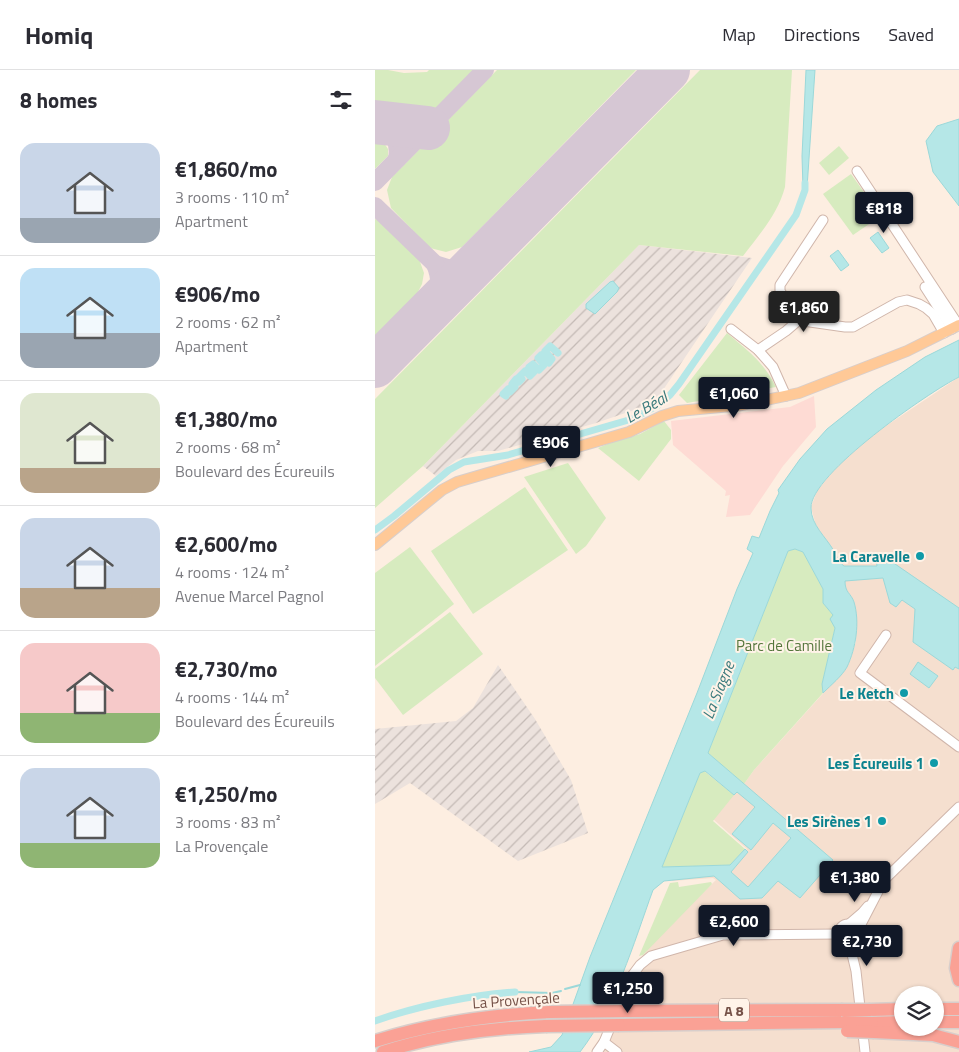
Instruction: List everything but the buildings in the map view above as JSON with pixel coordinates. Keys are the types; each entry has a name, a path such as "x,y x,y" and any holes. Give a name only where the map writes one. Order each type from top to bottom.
{"highway":[{"path":"959,948 957,958 959,980"},
{"path":"944,1010 959,1004"},
{"path":"944,1012 959,1009"},
{"name":"La Provençale","path":"375,1041 438,1024 481,1017 550,1012 626,1011 844,1021"},
{"name":"La Provençale","path":"872,1021 894,1012"},
{"path":"944,1016 959,1022"},
{"path":"844,1021 872,1021 959,1042"},
{"name":"La Provençale","path":"383,1052 441,1037 507,1027 894,1022"}],"main road":[{"path":"375,544 442,490 457,482 629,432 662,416 678,412 742,405 786,396 898,354 954,328"}],"street":[{"path":"857,171 930,284 925,287 954,328"},
{"path":"823,220 780,285 780,291 795,316 803,321 853,327 898,302 907,300 926,308 954,328"},
{"path":"758,350 800,319"},
{"path":"731,329 758,350 773,367 786,396"},
{"path":"886,634 860,673 959,746"},
{"path":"839,934 842,927 862,913 884,880 959,807"},
{"path":"839,934 843,941 849,942 854,940 875,895"},
{"path":"848,924 854,927 857,932"},
{"path":"597,1052 604,1042 631,977 640,964 657,953 723,935 839,934"},
{"path":"849,942 856,970 865,1052"},
{"path":"604,1042 617,1052"}],"shaded area":[{"path":"639,245 752,258 659,396 640,408 596,423 498,451 478,451 456,460 436,476 423,466"},
{"path":"959,377 959,1052 601,1052 614,1031 643,955 668,927 716,880 713,878 672,881 676,868 731,867 747,849 705,812 744,784 754,770 846,668 856,642 854,601 846,589 843,566 837,560 835,553 816,526 811,507 817,491 837,466 874,434"},
{"path":"814,396 816,427 783,466 750,515 726,517 730,495 725,496 726,491 673,445 671,421 790,407"},
{"path":"498,665 535,719 571,780 588,833 518,861 410,783 375,804 375,729 456,721 473,708"}],"green space":[{"path":"375,70 404,73 427,72 429,70 474,70 434,110 426,112 375,107"},
{"path":"497,70 636,70 462,247 446,252 430,248 391,208 387,190 392,177"},
{"path":"700,70 792,70 785,187 778,206 761,232 743,256 639,245 423,466 375,508 375,399"},
{"path":"375,139 384,143 388,149 388,156 375,169"},
{"path":"839,146 849,158 829,175 819,163"},
{"path":"851,174 881,216 853,235 823,194"},
{"path":"375,219 380,221 419,259 424,273 422,284 417,294 375,336"},
{"path":"727,333 760,363 776,387 687,403 679,395"},
{"path":"664,421 671,430 671,439 639,481 598,448 640,434"},
{"path":"568,463 606,518 586,546 576,554 524,477"},
{"path":"525,487 568,550 473,614 431,551"},
{"path":"410,547 454,604 375,666 375,573"},
{"name":"Parc de Camille","path":"795,549 803,552 823,589 823,603 833,615 835,628 822,684 823,693 754,770 744,784 708,753 788,551"},
{"path":"450,612 483,654 403,715 375,678 375,669"},
{"path":"704,771 734,795 713,821 745,849 730,865 662,867 700,773"},
{"path":"678,882 679,887 711,882 712,884 643,955 639,956 670,883"}],"water":[{"path":"806,70 815,70 807,188 805,190 803,188 802,156"},
{"path":"959,119 959,206 933,172 926,141 937,126"},
{"path":"878,232 889,248 882,253 870,238"},
{"path":"838,250 849,265 841,271 830,256"},
{"path":"613,281 619,288 617,292 595,314 586,308 586,304"},
{"name":"La Siagne","path":"959,340 959,377 899,416 849,456 829,475 816,493 811,508 813,520 844,566 877,566 876,559 882,555 959,608 959,669 955,667 953,670 913,642 915,609 902,600 896,607 890,603 883,578 845,581 847,591 853,599 856,610 855,643 847,667 823,693 822,684 835,628 830,619 833,615 823,603 823,589 803,552 795,549 788,551 708,753 833,860 800,898 778,881 762,898 740,899 714,876 664,881 653,890 614,995 593,1034 580,1052 529,1052 551,1047 562,1035 590,957 753,553 747,549 752,536 759,538 779,493 778,490 800,459 827,429 876,390 925,357","holes":["705,771 734,795 737,792 755,807 732,834 751,850 773,823 791,838 748,887 731,872 748,852 745,849 730,865 662,867 700,773"]},
{"path":"918,662 938,676 929,688 910,674"}],"waterway":[{"name":"Le Béal","path":"375,530 449,470 464,462 508,455 632,419 657,406 679,384 796,215 805,190 805,183"},
{"path":"506,396 503,394 508,389 510,392 515,387 512,384 516,379 519,382 522,379 519,377 525,371 530,376 534,372 529,367 533,364 539,370 544,365 538,358 541,355 549,363 552,359 545,351 550,346 558,353"},
{"path":"565,989 580,985"},
{"path":"515,992 552,993 561,991"},
{"path":"375,1021 444,1002 515,992"}],"taxiway":[{"path":"375,182 485,70"},
{"path":"379,122 389,130 397,142 397,159"},
{"path":"375,206 435,264 451,269 459,269 471,265 484,256"},
{"path":"432,309 439,287 439,276 435,264"}],"runway":[{"path":"375,366 668,70"},
{"path":"375,122 428,128"}],"place":[{"name":"La Caravelle","path":"920,556"},
{"name":"Le Ketch","path":"904,693"},
{"name":"Les Écureuils 1","path":"934,763"},
{"name":"Les Sirènes 1","path":"882,821"}]}
